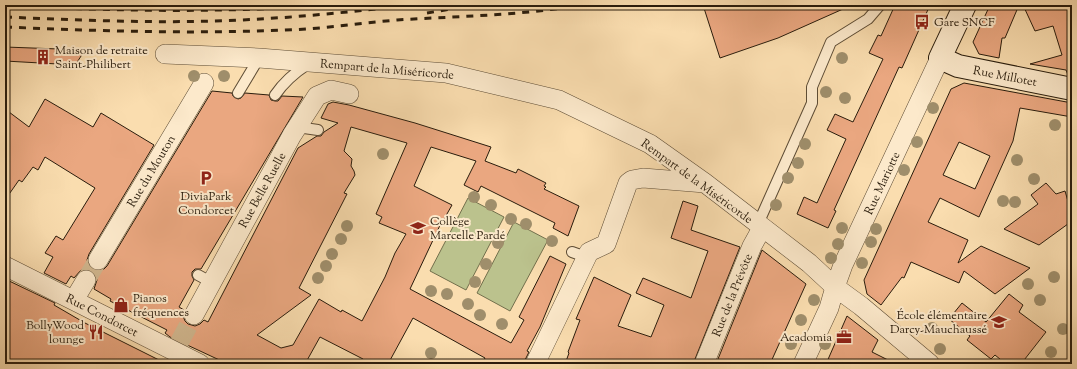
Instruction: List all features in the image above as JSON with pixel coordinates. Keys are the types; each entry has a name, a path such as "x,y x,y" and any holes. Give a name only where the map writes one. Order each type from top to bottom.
{"main road":[{"name":"Rue Mariotte","path":"940,58 965,5"},
{"name":"Rue Millotet","path":"940,58 958,66 1072,89"}],"street":[{"name":"Rempart de la Miséricorde","path":"166,54 259,58 446,73 559,100 650,144 705,183 809,263 835,287 861,306 930,364"},
{"name":"Rue Mariotte","path":"803,364 829,308 835,287 844,265 940,58"},
{"name":"Rue Belle Ruelle","path":"194,315 204,278 297,127 318,96 331,90 349,94"},
{"name":"Rue du Mouton","path":"98,260 202,92"},
{"path":"535,364 579,254 589,252 606,244 628,183 632,180 643,178 705,183"},
{"name":"Rue de la Prévôte","path":"704,364 760,226"},
{"name":"Rue Condorcet","path":"5,266 74,300 177,347 200,364"},
{"path":"74,300 86,280"}],"lane":[{"path":"760,226 812,103 812,87 831,42 868,19 880,5"},
{"path":"238,93 259,58"},
{"path":"275,95 283,83 310,62"},
{"path":"297,127 318,130"}],"green space":[{"path":"468,198 504,217 466,290 430,271"},
{"path":"514,222 548,240 510,311 477,293"}],"building":[{"path":"703,5 852,5 778,38 720,58"},
{"path":"895,5 930,5 902,68 899,67 834,210 836,211 828,228 797,214 804,197 817,203 846,139 827,130 835,114 853,122 883,59 869,53 878,35 881,36"},
{"path":"990,5 1019,5 1005,38 1002,38 999,58 979,54 973,42"},
{"path":"1023,5 1072,5 1072,76 1068,75 1066,70 1030,64 1062,55 1053,26 1035,31"},
{"name":"Maison de retraite Saint-Philibert","path":"5,47 59,49 83,53 74,67 58,64 5,61"},
{"path":"964,83 1072,103 1072,117 1020,108 1013,141 979,217 940,198 928,222 968,240 958,263 981,246 1030,268 995,294 964,271 959,283 911,262 904,278 902,277 881,305 867,294 864,280 951,89","holes":["959,142 990,156 975,189 943,175"]},
{"path":"212,91 232,93 233,96 238,99 245,93 269,95 271,100 275,101 278,101 282,96 303,97 201,269 195,269 192,272 194,280 179,307 184,310 183,316 188,324 195,326 204,320 208,322 298,148 317,136 321,136 324,132 338,123 321,118 328,104 333,102 415,123 491,147 485,161 516,173 518,169 546,183 544,186 546,187 544,189 579,206 568,236 553,228 555,223 481,186 478,192 464,185 476,161 431,147 414,186 452,205 442,221 410,289 511,343 524,320 519,317 550,256 566,264 540,327 527,351 529,352 523,364 482,364 485,358 413,318 388,364 361,364 363,359 320,337 305,364 228,364 170,337 165,333 167,330 110,301 111,299 94,289 97,280 95,274 91,270 81,270 74,278 71,276 66,284 44,273 53,257 45,253 56,236 63,240 95,188 45,157 38,170 33,167 22,182 19,180 5,200 5,109 29,127 45,99 93,127 101,113 154,145 89,254 87,260 89,266 93,270 98,271 107,266","holes":["351,127 407,143 376,214 382,217 379,223 406,234 395,253 385,277 362,321 342,310 341,312 319,299 293,345 281,348 257,335 311,295 299,288 347,194 344,193 355,175 351,166 352,159 344,151"]},
{"path":"1046,183 1056,194 1065,191 1072,215 1072,221 1039,245 1004,229 1038,204 1031,195"},
{"path":"683,201 698,206 691,230 740,247 693,364 565,364 580,320 576,319 594,277 631,295 618,326 651,337 664,305 636,293 643,278 691,298 708,251 671,238"},
{"path":"762,250 806,284 770,364 716,364"},
{"path":"5,279 55,303 54,305 85,323 167,364 5,364"},
{"path":"1009,294 1023,305 1019,312 1046,332 1021,364 1006,364 995,355 991,359 967,340 970,336 949,319 962,303 986,322"},
{"path":"847,316 878,340 872,352 896,364 826,364"}],"tunnel":[{"path":"86,280 98,260"},
{"path":"179,343 194,315"}],"railway":[{"path":"5,5 164,10 227,10 326,5"},
{"path":"5,17 189,22 264,19 360,11 409,5"},
{"path":"427,13 476,5"},
{"path":"5,27 145,32 285,30 397,20 511,14 580,5"}],"place":[{"name":"Gare SNCF","path":"922,22"},
{"name":"Maison de retraite Saint-Philibert","path":"43,57"},
{"name":"DiviaPark Condorcet","path":"206,178"},
{"name":"Collège Marcelle Pardé","path":"418,228"},
{"name":"Pianos fréquences","path":"121,305"},
{"name":"École élémentaire Darcy-Mauchaussé","path":"999,322"},
{"name":"BollyWood lounge","path":"96,332"},
{"name":"Acadomia","path":"844,337"}]}
